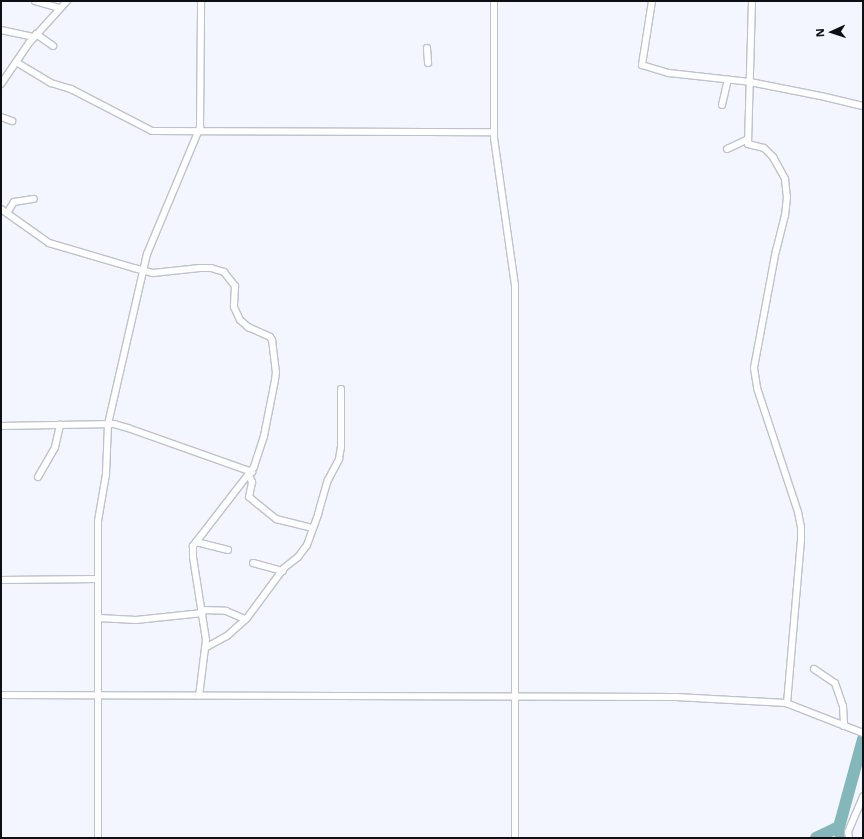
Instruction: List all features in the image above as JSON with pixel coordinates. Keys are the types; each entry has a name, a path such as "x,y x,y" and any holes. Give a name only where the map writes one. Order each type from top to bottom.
{"street":[{"path":"35,1 59,8"},
{"path":"1,84 35,36 67,1"},
{"path":"98,838 98,521 106,474 108,424 151,241 199,132 200,1"},
{"path":"494,1 494,132 515,285 515,838"},
{"path":"652,1 642,65 669,73 750,82 863,106"},
{"path":"752,1 748,144 764,148 774,157 785,179 787,197 785,215 774,257 754,368 758,388 798,512 801,527 788,703"},
{"path":"1,30 35,36 53,46"},
{"path":"427,48 428,63"},
{"path":"16,62 50,83 71,89 152,131 494,132"},
{"path":"722,105 728,80"},
{"path":"1,117 12,121"},
{"path":"727,149 748,139"},
{"path":"7,213 14,202 34,199"},
{"path":"1,209 49,243 143,271 153,273 211,268 225,272 235,286 234,307 240,320 248,327 270,337 272,340 276,372 275,380 264,436 250,473 196,542 192,551 203,612 206,648 199,696"},
{"path":"206,648 227,636 245,619 283,571 298,557 307,545 328,480 339,459 341,447 341,389"},
{"path":"1,426 108,424 128,428 250,473"},
{"path":"38,477 56,447 60,425"},
{"path":"250,473 252,482 249,497 253,501 276,519 312,528"},
{"path":"196,542 228,550"},
{"path":"252,563 283,571"},
{"path":"1,580 98,579"},
{"path":"98,618 136,620 203,612 226,611 245,619"},
{"path":"814,669 835,683 843,706 844,726"},
{"path":"1,695 676,697 788,703 861,732"},
{"path":"849,838 848,832 863,796"}],"waterway":[{"path":"841,838 839,827 863,739"},
{"path":"816,838 839,827"}]}
